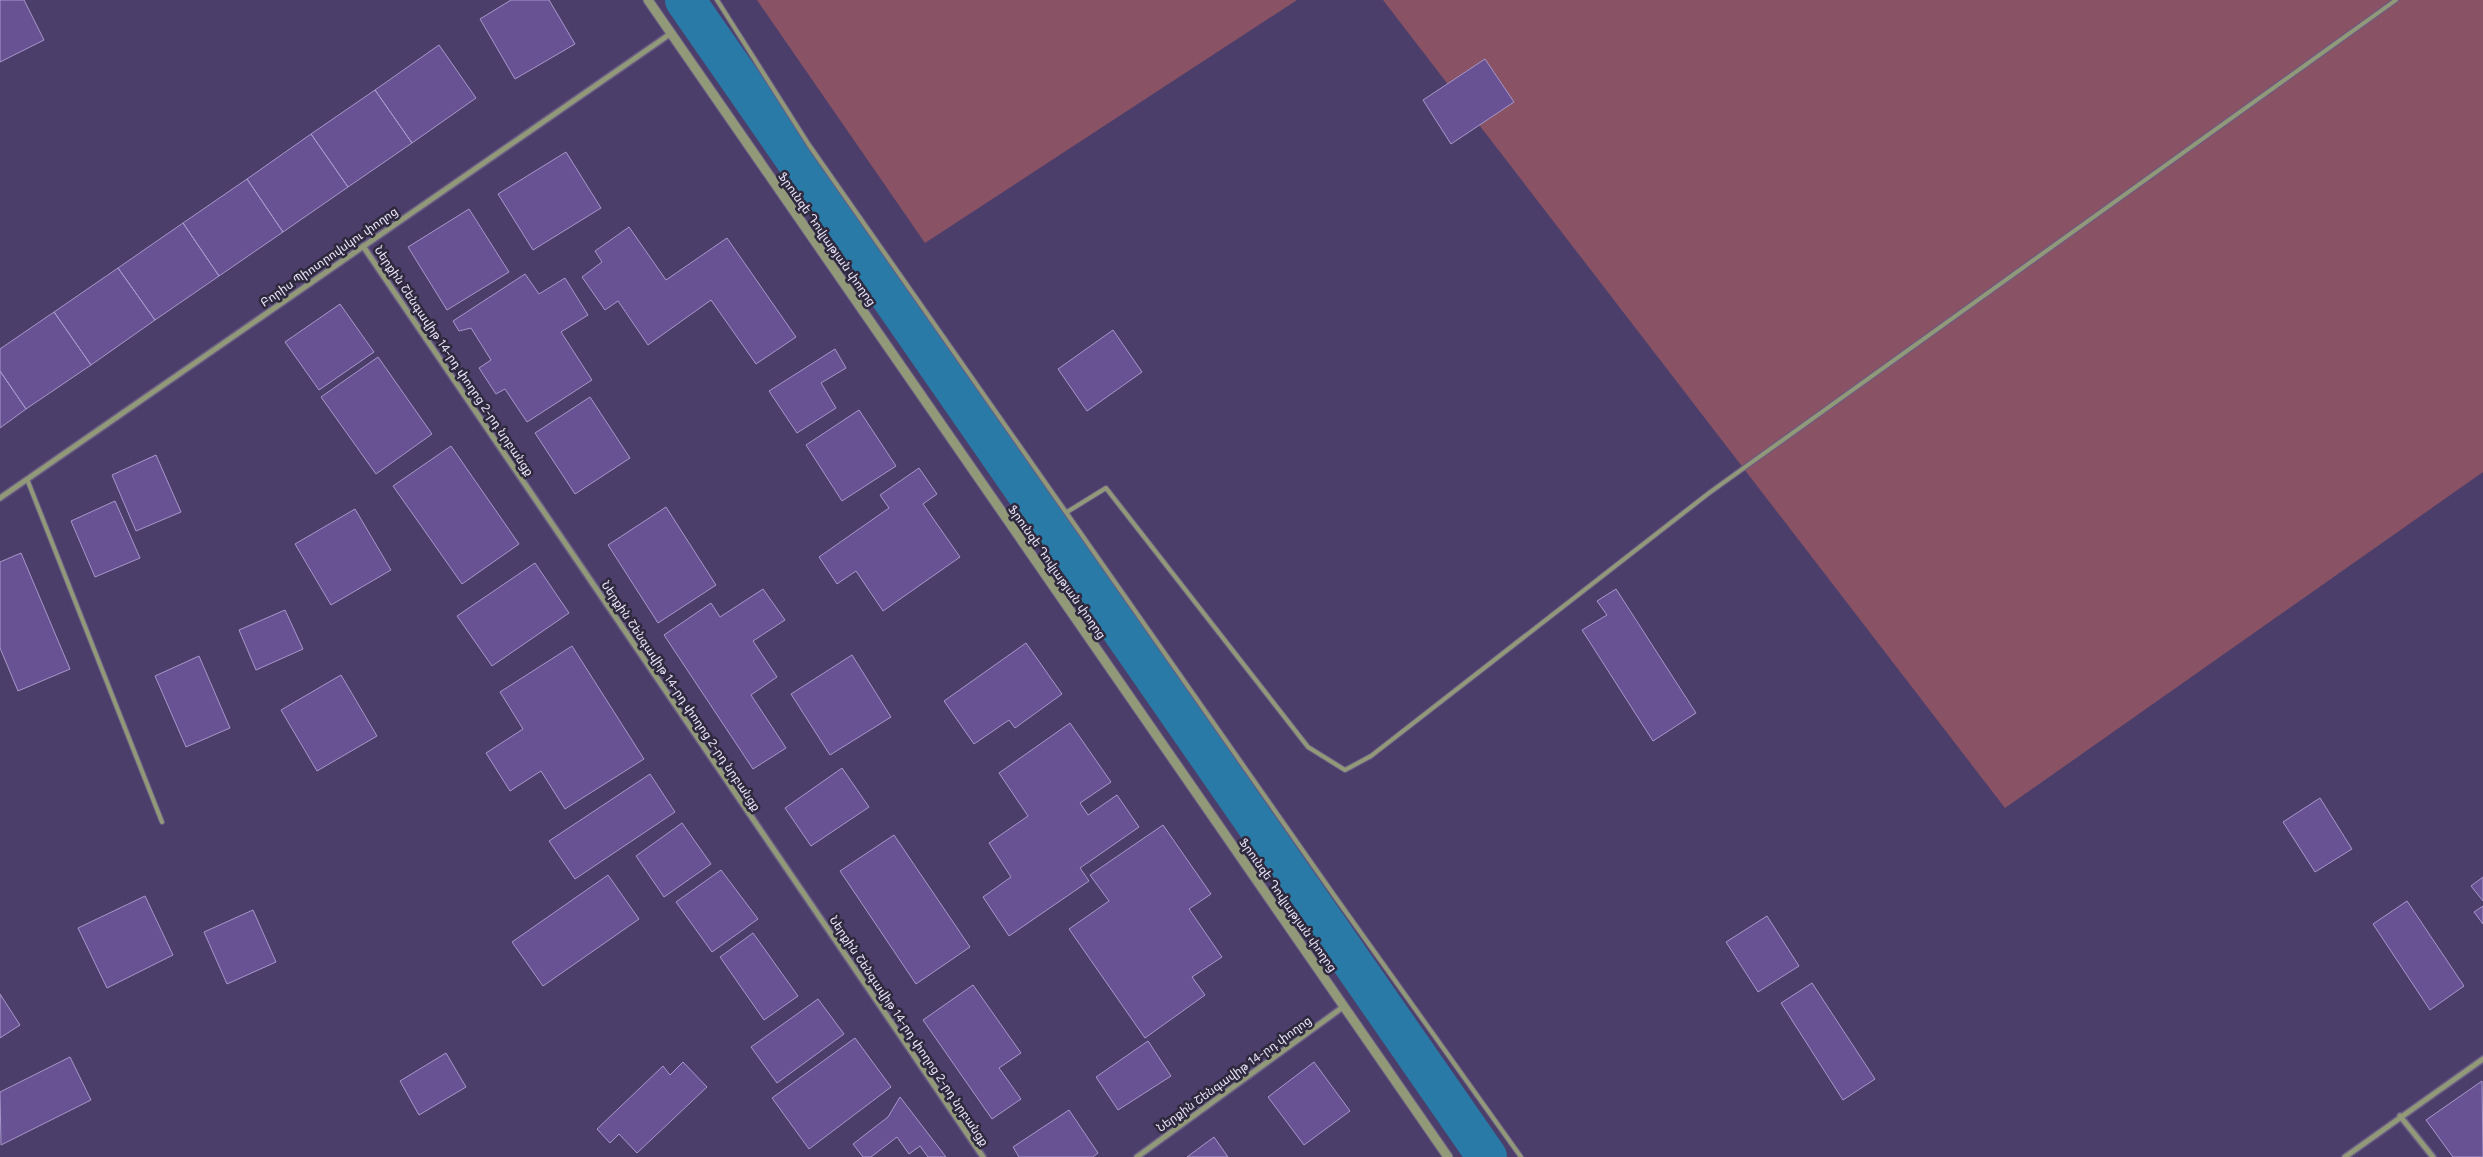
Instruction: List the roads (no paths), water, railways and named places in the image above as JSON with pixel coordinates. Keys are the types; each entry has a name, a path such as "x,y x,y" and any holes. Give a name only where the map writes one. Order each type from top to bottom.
{"street":[{"name":"Ֆրունզե Դովլաթյան փողոց","path":"648,0 1448,1157"},
{"name":"Բորիս Պիոտրովսկու փողոց","path":"0,498 670,34"},
{"name":"Ներքին Շենգավիթ 14-րդ փողոց 2-րդ նրբանցք","path":"363,246 983,1157"},
{"name":"Ներքին Շենգավիթ 14-րդ փողոց","path":"1137,1157 1343,1007"},
{"path":"2345,1157 2483,1058"},
{"path":"2400,1116 2433,1157"}],"lane":[{"path":"717,0 809,145 1521,1157"},
{"path":"1067,512 1106,488 1308,747 1345,770 1371,756 1708,493 2396,0"},
{"path":"27,479 162,822"}],"waterway":[{"path":"685,0 1487,1157"}]}
